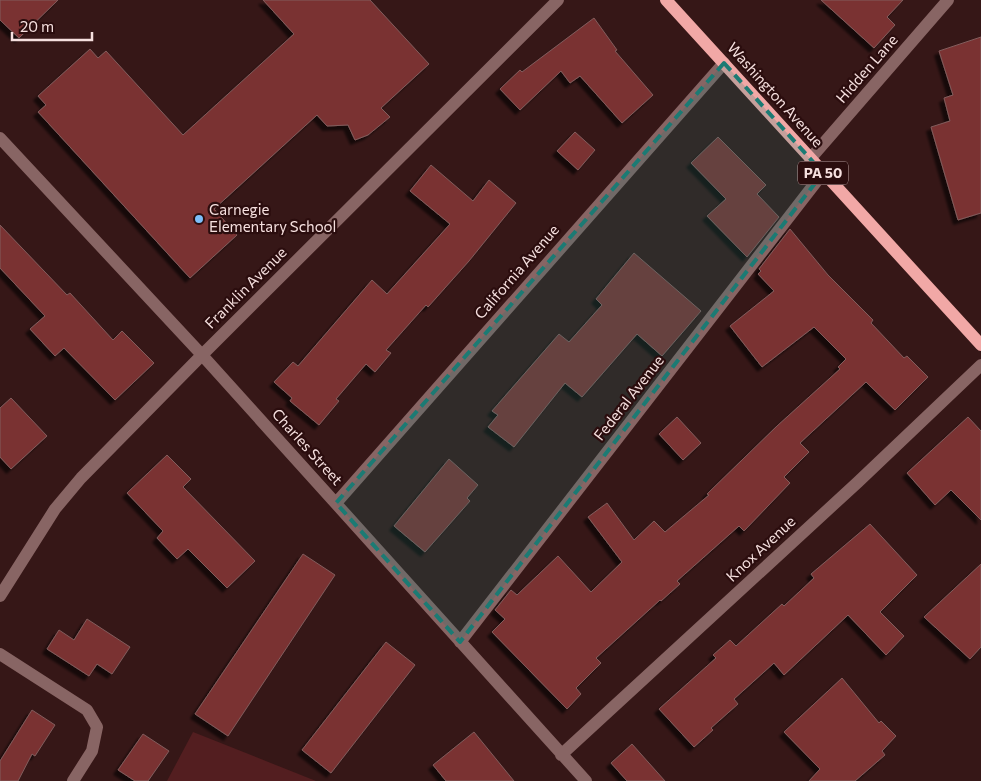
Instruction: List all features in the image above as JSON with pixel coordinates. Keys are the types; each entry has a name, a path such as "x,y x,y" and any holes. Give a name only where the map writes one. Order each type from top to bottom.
{"main road":[{"name":"Washington Avenue","path":"666,0 981,346"}],"street":[{"name":"Franklin Avenue","path":"0,596 55,509 81,478 558,0"},
{"name":"Hidden Lane","path":"810,159 948,0"},
{"name":"California Avenue","path":"336,503 724,63"},
{"name":"Charles Street","path":"0,138 202,355 586,781"},
{"name":"Federal Avenue","path":"460,642 823,173"},
{"name":"Knox Avenue","path":"562,754 858,482 981,366"},
{"path":"0,654 87,710 97,727 92,751 73,781"}],"highlighted area":[{"path":"724,63 823,173 460,642 336,503"}],"shaded area":[{"path":"193,732 316,781 167,781"}],"building":[{"path":"0,0 58,0 19,38 0,20"},
{"name":"Carnegie Elementary School","path":"263,0 370,0 429,64 381,108 390,117 368,135 355,140 348,125 327,126 317,115 214,209 237,235 190,278 38,112 46,105 38,96 90,49 98,58 106,51 183,135 294,34"},
{"path":"821,0 903,0 887,17 895,25 874,48"},
{"path":"594,18 617,50 615,51 653,95 622,123 580,76 570,83 561,71 520,110 500,89 520,70 522,72"},
{"path":"981,37 981,213 958,220 931,127 950,121 944,98 953,95 939,51"},
{"path":"575,132 595,150 578,170 557,151"},
{"path":"718,137 766,185 757,194 779,217 747,257 707,216 726,199 691,163"},
{"path":"431,165 473,201 489,180 516,203 469,261 386,350 391,353 375,372 366,364 336,399 339,401 319,425 290,401 292,398 274,382 293,362 298,366 372,280 387,294 450,224 410,191"},
{"path":"0,225 67,295 70,293 113,340 122,331 154,363 115,400 64,348 55,356 30,329 45,316 0,268"},
{"path":"790,229 828,275 873,320 871,323 904,358 907,356 928,377 895,410 866,382 800,443 809,452 784,477 790,483 744,531 739,526 677,581 680,584 596,658 601,663 576,688 581,694 567,709 492,632 505,619 495,610 511,590 517,595 558,556 591,592 622,562 588,517 607,503 634,540 654,521 665,532 709,495 707,494 777,426 840,369 838,367 846,359 814,327 762,367 730,326 774,291 758,274 761,271 759,269"},
{"path":"634,253 701,311 662,356 637,334 582,397 565,383 514,447 488,427 498,415 492,411 559,334 569,342 602,305 596,299"},
{"path":"11,398 47,436 11,469 0,457 0,408"},
{"path":"677,417 701,443 683,460 659,434"},
{"path":"968,417 981,431 981,520 951,490 935,505 907,473"},
{"path":"167,455 191,479 183,487 255,561 227,588 188,549 177,559 157,538 163,531 127,493"},
{"path":"449,459 478,485 467,498 470,501 425,552 394,526"},
{"path":"870,524 917,575 880,612 904,636 886,655 848,615 784,675 774,663 734,699 738,704 711,728 713,730 694,747 659,709 716,658 713,655 730,640 736,646 814,578 811,574"},
{"path":"303,554 335,575 228,736 195,714"},
{"path":"981,564 981,647 970,659 924,617"},
{"path":"87,619 130,647 112,674 97,664 89,676 47,649 59,630 74,640"},
{"path":"386,642 415,665 331,773 302,750"},
{"path":"842,678 879,723 881,721 896,736 882,751 885,755 855,781 809,781 820,769 784,732"},
{"path":"32,710 55,725 35,756 32,754 18,781 0,781 0,761"},
{"path":"474,732 514,781 446,781 433,765"},
{"path":"143,734 169,751 148,781 135,781 118,770"},
{"path":"632,744 665,781 627,781 611,763"}],"place":[{"name":"Carnegie Elementary School","path":"199,219"}]}
